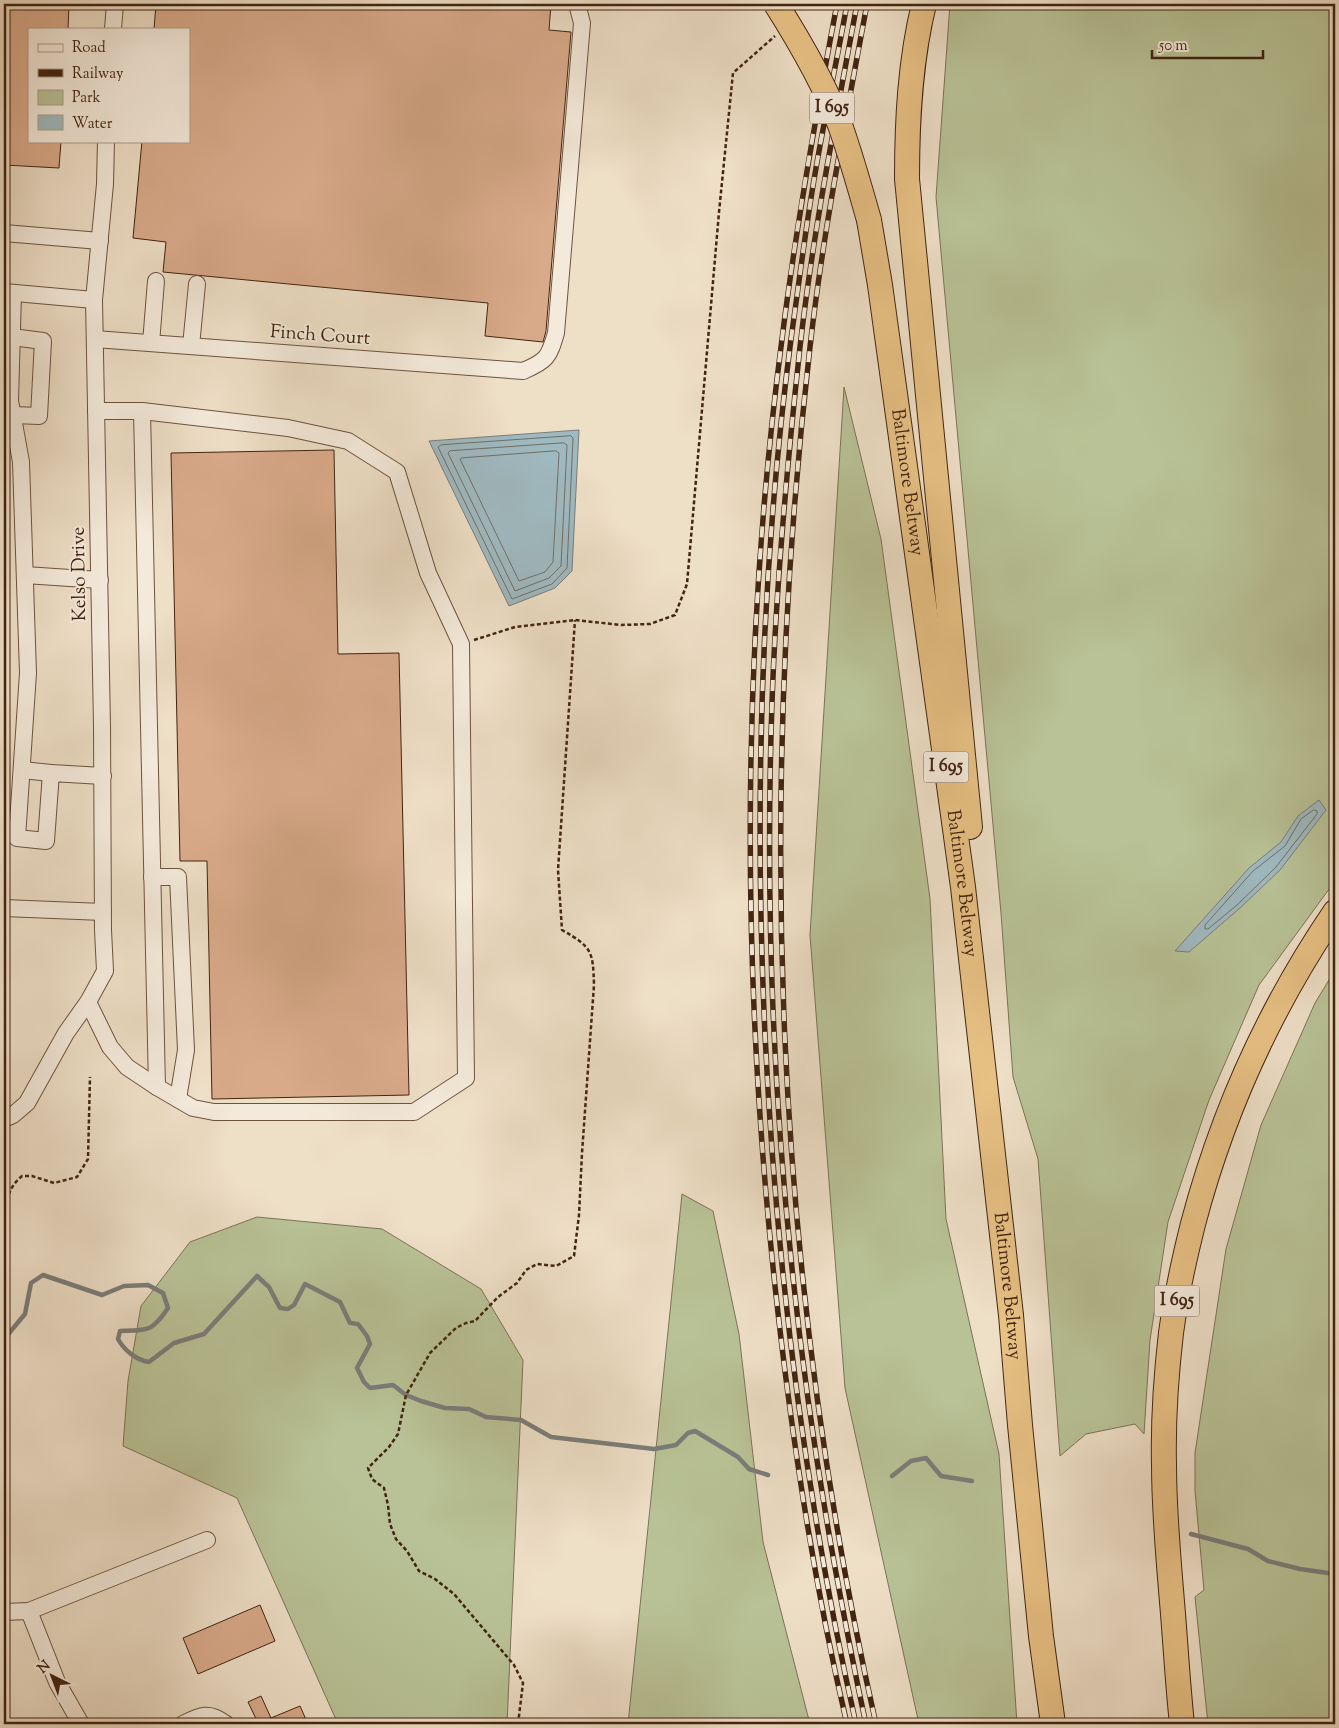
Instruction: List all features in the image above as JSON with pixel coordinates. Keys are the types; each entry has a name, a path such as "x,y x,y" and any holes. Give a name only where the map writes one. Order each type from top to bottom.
{"highway":[{"name":"Baltimore Beltway","path":"776,4 798,39 840,124 869,220 880,285 964,887 1011,1315 1020,1435 1040,1627 1053,1724"},
{"path":"924,4 909,88 907,179 976,887 1011,1315"},
{"name":"I 695","path":"1182,1724 1167,1536 1164,1464 1166,1396 1172,1332 1184,1261 1215,1149 1240,1084 1286,989 1335,912"}],"street":[{"path":"112,28 115,4"},
{"name":"Finch Court","path":"95,339 523,371 541,363 551,351 556,333 582,23 577,4"},
{"name":"Kelso Drive","path":"4,1119 13,1115 27,1103 66,1033 88,1002 105,971 94,300 105,184 106,142"},
{"path":"4,233 100,241"},
{"path":"151,343 156,281"},
{"path":"191,346 197,284"},
{"path":"51,772 46,841 17,838 28,672 21,462 10,401 12,337 8,292 94,300"},
{"path":"12,337 43,341 39,416 13,415"},
{"path":"88,1002 110,1047 127,1067 157,1088 194,1108 214,1112 414,1112 466,1078 461,644 428,573 397,472 348,441 288,428 142,411 96,411"},
{"path":"142,411 157,1088"},
{"path":"25,575 100,580"},
{"path":"22,770 103,776"},
{"path":"152,877 178,877 186,1050 178,1099"},
{"path":"4,908 103,912"},
{"path":"4,1612 29,1611 207,1540"},
{"path":"29,1611 57,1682 81,1724"},
{"path":"183,1724 199,1716 216,1717 226,1724"}],"path":[{"path":"461,644 515,628 575,620 621,625 650,624 676,615 687,584 733,73 774,37 778,29"},
{"path":"518,1724 523,1683 514,1665 454,1594 435,1579 419,1570 396,1540 390,1524 384,1488 372,1479 368,1468 389,1447 398,1434 406,1395 430,1353 456,1328 475,1321 498,1297 517,1283 526,1270 537,1264 556,1266 574,1256 579,1215 594,985 593,958 581,940 562,930 558,870 575,620"},
{"path":"4,1220 12,1184 22,1176 32,1176 54,1183 77,1177 88,1159 90,1077"}],"green space":[{"path":"950,4 1335,4 1335,881 1259,985 1209,1100 1168,1222 1150,1340 1144,1434 1135,1424 1086,1434 1060,1456 1038,1159 1013,1077 1001,913 936,197"},
{"path":"844,387 881,539 930,899 946,1219 999,1454 1017,1724 919,1724 845,1388 810,935"},
{"path":"1335,970 1335,1724 1208,1724 1195,1597 1204,1590 1195,1491 1195,1453 1226,1249 1261,1125 1315,1003"},
{"path":"682,1194 713,1211 739,1334 763,1542 810,1724 628,1724"},
{"path":"257,1217 382,1229 481,1289 523,1360 507,1724 338,1724 237,1498 123,1446 128,1381 141,1306 190,1242"}],"water":[{"path":"579,430 572,571 555,588 509,606 429,441"},
{"path":"1319,800 1326,810 1280,870 1189,952 1175,951 1249,868 1281,842 1298,816"}],"building":[{"path":"4,4 69,4 68,28 28,28 28,142 61,142 59,168 4,165"},
{"path":"156,4 551,4 549,30 571,32 546,331 543,342 485,336 488,303 163,272 166,242 133,238 142,142 190,142 190,28 154,28"},
{"path":"334,450 338,654 399,653 409,1095 212,1099 207,861 180,861 171,453"},
{"path":"260,1605 275,1641 198,1674 183,1638"},
{"path":"261,1696 271,1718 300,1706 308,1724 257,1724 248,1702"}],"waterway":[{"path":"4,1343 5,1338 25,1314 31,1283 43,1275 102,1295 124,1286 148,1285 163,1293 168,1308 158,1322 143,1330 120,1331 118,1339 131,1354 149,1362 174,1343 204,1334 257,1276 269,1287 280,1308 288,1309 294,1305 305,1284 340,1302 350,1323 358,1324 367,1336 370,1344 357,1368 364,1382 370,1388 393,1385 406,1395 445,1408 469,1409 486,1417 521,1420 551,1437 654,1449 676,1445 688,1433 695,1431 738,1457 749,1469 768,1475"},
{"path":"892,1476 911,1461 926,1458 941,1476 972,1481"},
{"path":"1191,1534 1248,1549 1268,1561 1300,1569 1335,1574"}],"railway":[{"path":"837,4 800,213 782,339 769,457 759,575 750,812 751,931 756,1049 764,1168 775,1286 788,1396 813,1561 847,1724"},
{"path":"847,4 809,210 781,425 767,599 760,773 760,860 765,1034 770,1121 785,1295 808,1468 822,1553 856,1724"},
{"path":"857,4 818,218 805,304 786,481 776,614 772,703 770,919 780,1134 789,1242 801,1349 816,1456 834,1562 866,1724"},
{"path":"867,4 828,218 810,347 793,519 784,692 781,865 785,1038 796,1211 815,1383 842,1554 876,1724"}]}
